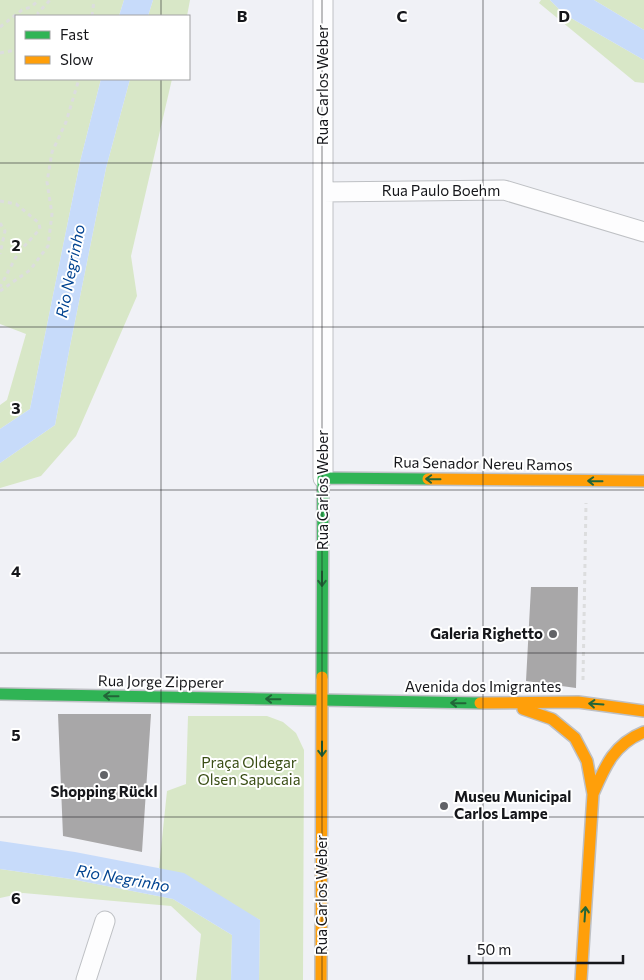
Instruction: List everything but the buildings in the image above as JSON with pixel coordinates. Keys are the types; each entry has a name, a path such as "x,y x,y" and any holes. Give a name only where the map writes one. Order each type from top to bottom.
{"main road":[{"name":"Rua Senador Nereu Ramos","path":"323,478 644,481"},
{"name":"Rua Carlos Weber","path":"322,980 323,478"},
{"name":"Rua Jorge Zipperer","path":"0,694 322,700"},
{"name":"Avenida dos Imigrantes","path":"322,700 507,704 583,703 609,704 644,710"},
{"path":"507,704 552,719 575,738 587,761 593,794 581,980"},
{"path":"593,794 604,767 615,750 628,739 644,732"}],"street":[{"name":"Rua Carlos Weber","path":"323,0 323,478"},
{"name":"Rua Paulo Boehm","path":"323,192 504,190 644,232"},
{"path":"86,980 105,921"}],"path":[{"path":"16,15 31,7 39,0"},
{"path":"38,15 50,0"},
{"path":"92,15 94,0"},
{"path":"0,27 15,15"},
{"path":"0,53 15,50"},
{"path":"0,289 30,270 48,246 52,214 47,182 52,152 68,116 79,80"},
{"path":"0,201 16,204 39,224 40,229 18,253 0,289"},
{"path":"0,223 4,226 5,231 0,254"},
{"path":"583,703 587,480"}],"green space":[{"path":"0,0 124,0 119,15 15,15 15,80 101,80 80,162 30,409 0,429 0,405 7,400 26,334 0,324"},
{"path":"153,0 190,0 187,15 148,15"},
{"path":"541,0 550,0 564,14 644,60 644,83 635,82 539,3"},
{"path":"594,0 644,0 644,30"},
{"path":"130,80 172,80 131,256 137,296 76,436 41,476 0,488 0,463 55,425 106,168"},
{"name":"Praça Oldegar Olsen Sapucaia","path":"188,716 267,716 283,722 296,733 304,750 303,980 259,980 260,920 159,868 167,791 186,784"},
{"path":"0,869 71,879 173,899 232,935 231,980 196,980 201,934 171,906 23,893 0,898"}],"water":[{"path":"124,0 153,0 148,15 119,15"},
{"path":"550,0 594,0 644,30 644,60 564,14"},
{"name":"Rio Negrinho","path":"101,80 130,80 106,168 55,425 0,463 0,429 30,409 80,162"},
{"name":"Rio Negrinho","path":"0,841 75,852 184,873 260,920 259,980 231,980 232,935 173,899 71,879 0,869"}],"traffic: fast":[{"path":"322,677 323,478 428,479"},
{"path":"0,694 480,703"}],"traffic: slow":[{"path":"428,479 644,481"},
{"path":"321,980 322,677"},
{"path":"480,703 578,702 644,711"},
{"path":"523,709 552,719 575,738 587,761 593,794 581,980"},
{"path":"593,794 606,765 612,757 625,743 644,732"}],"place":[{"name":"Galeria Righetto","path":"553,634"},
{"name":"Shopping Rückl","path":"104,775"},
{"name":"Museu Municipal Carlos Lampe","path":"444,806"}]}
